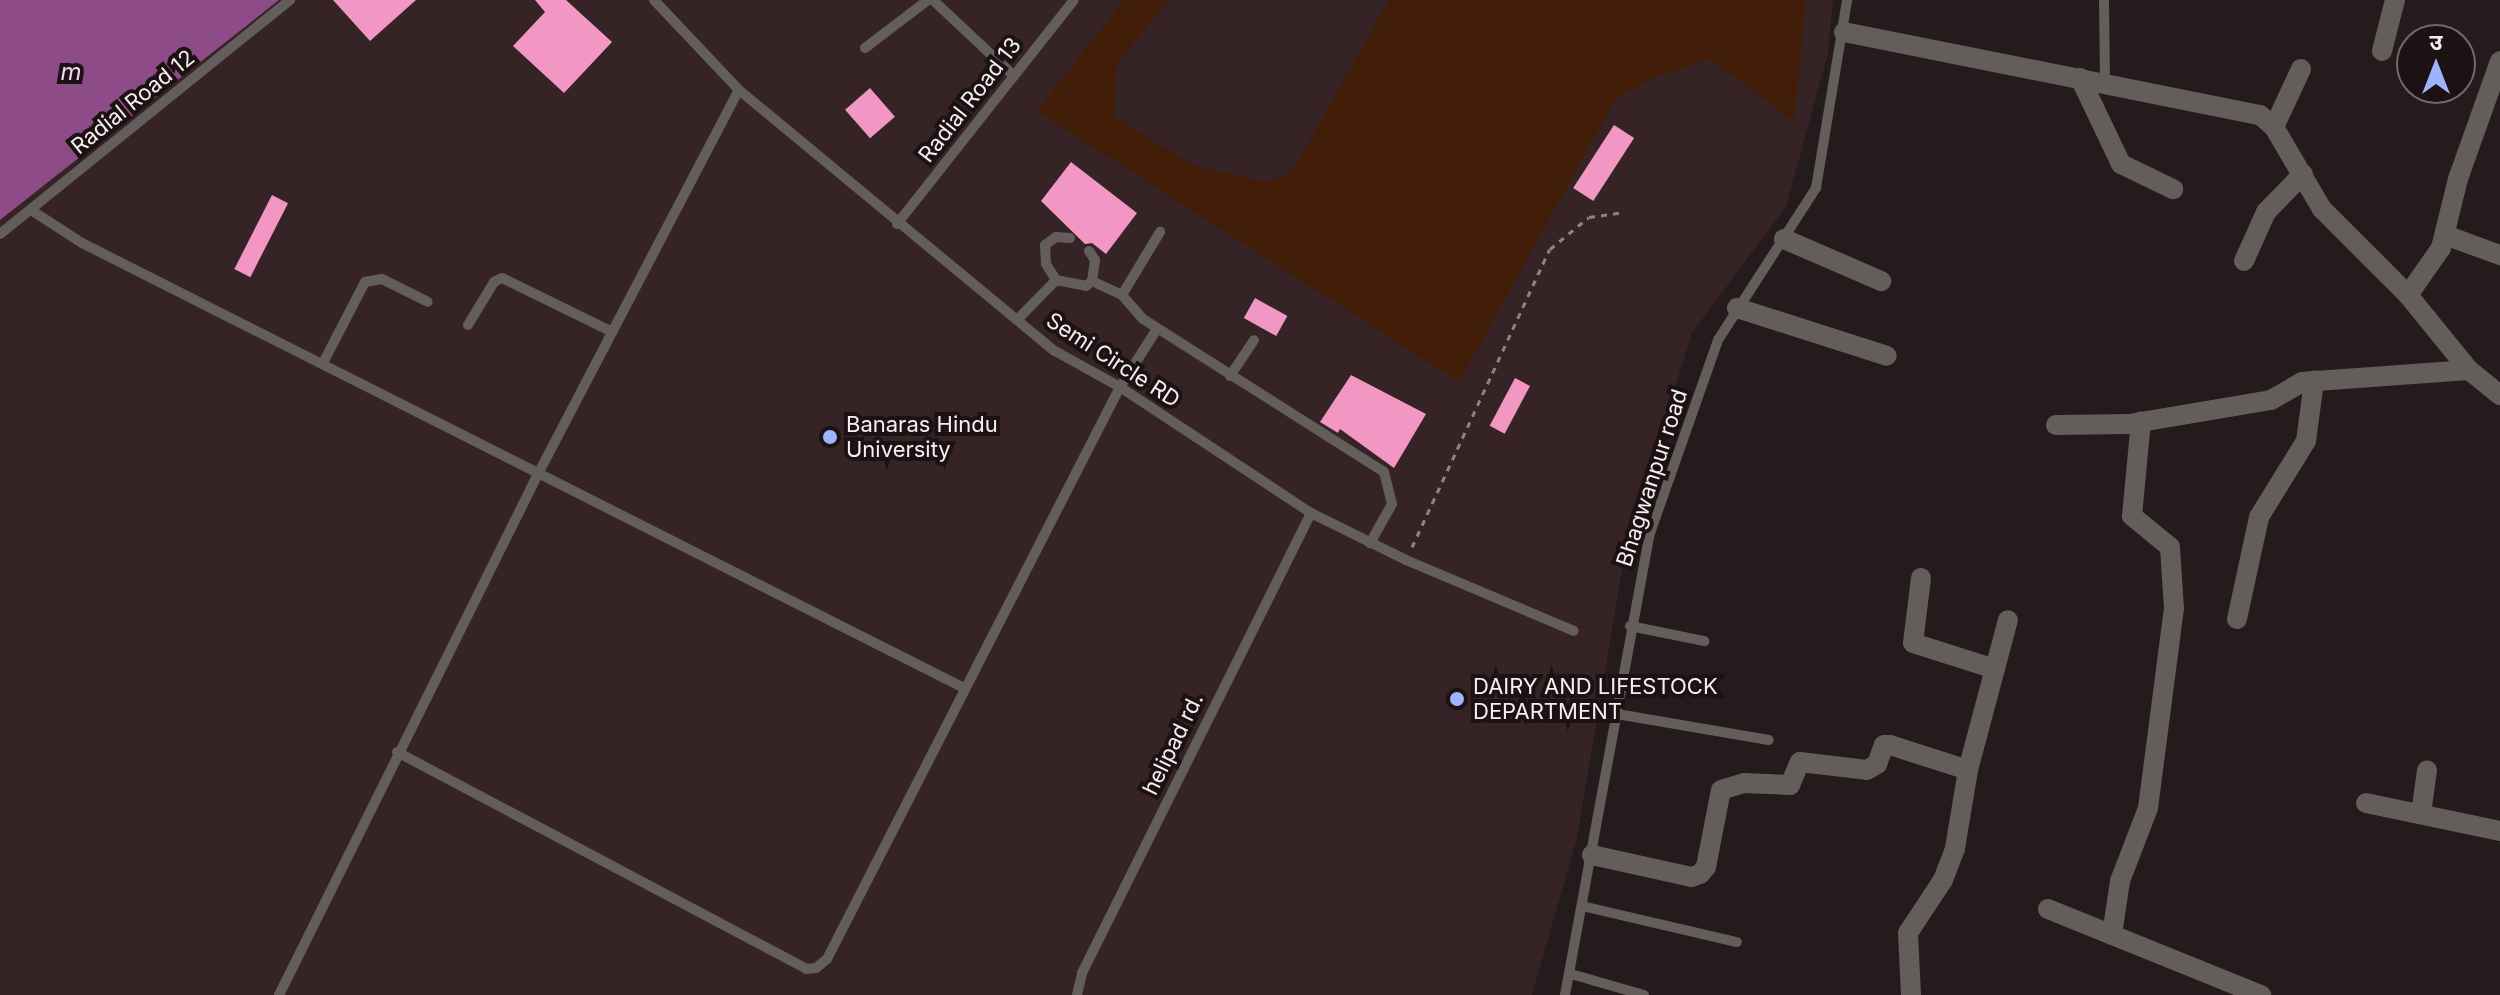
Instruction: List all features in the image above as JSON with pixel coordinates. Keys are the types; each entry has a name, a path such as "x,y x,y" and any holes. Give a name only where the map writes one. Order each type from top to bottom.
{"street":[{"path":"2382,51 2395,0"},
{"path":"1844,32 1968,61 2105,81 2248,110 2274,127 2322,209 2408,295 2469,370 2500,395"},
{"path":"2408,295 2433,265 2445,235 2458,179 2496,93 2500,61"},
{"path":"2274,127 2301,69"},
{"path":"2080,78 2121,164 2173,189"},
{"path":"2244,261 2266,212 2303,174"},
{"path":"2445,235 2500,255"},
{"path":"1784,239 1881,281"},
{"path":"1737,308 1887,356"},
{"path":"2056,425 2141,421 2271,400 2290,385 2314,381 2469,370"},
{"path":"2237,619 2259,517 2306,441 2314,381"},
{"path":"2112,935 2120,881 2148,808 2174,608 2170,547 2132,516 2141,421"},
{"path":"1921,578 1913,643 1995,669"},
{"path":"1911,995 1908,933 1948,867 1968,770 2008,620"},
{"path":"1592,855 1700,874 1706,867 1721,790 1744,783 1790,785 1800,762 1867,770 1877,764 1884,745 1890,745 1968,770"},
{"path":"2421,814 2427,770"},
{"path":"2366,803 2500,831"},
{"path":"2048,909 2261,995"}],"lane":[{"name":"Radial Road 12","path":"0,234 290,0"},
{"name":"Semi Circle RD","path":"654,0 739,90 897,224 1055,351 1120,387 1311,513 1406,560 1574,631"},
{"path":"865,48 930,0 1014,76"},
{"name":"Radial Road 13","path":"897,224 1074,0"},
{"name":"Bhagwanpur road","path":"1565,995 1617,714 1630,626 1649,536 1718,340 1816,188 1824,164 1847,0"},
{"path":"2104,0 2105,81"},
{"path":"279,995 397,752 538,474 739,90"},
{"path":"31,210 82,243 324,361 538,474 964,688"},
{"path":"1122,295 1160,232"},
{"path":"1070,238 1056,237 1045,245 1046,264 1056,280 1086,286 1092,281 1095,260 1089,251"},
{"path":"468,325 494,282 502,278 612,332"},
{"path":"324,361 365,282 382,279 428,302"},
{"path":"1017,320 1056,280"},
{"path":"1092,281 1122,295 1157,329 1384,472 1392,504 1370,543"},
{"path":"397,752 806,969 816,968 827,959 1120,387 1157,329"},
{"path":"1230,376 1254,340"},
{"name":"helipad rd.","path":"1077,995 1082,973 1311,513"},
{"path":"1630,626 1704,641"},
{"path":"1617,714 1769,740"},
{"path":"1582,906 1737,942"},
{"path":"1571,974 1644,995"}],"path":[{"path":"1406,560 1550,249 1589,217 1625,212"}],"shaded area":[{"name":"Banaras Hindu University","path":"0,0 1833,0 1828,53 1786,207 1692,333 1627,541 1577,838 1532,995 0,995"},
{"path":"1124,0 1169,0 1117,64 1114,116 1192,165 1267,182 1292,172 1389,0 1806,0 1794,121 1710,59 1650,79 1615,100 1459,382 1037,111"}],"water":[{"name":"m","path":"0,0 279,0 0,220"}],"building":[{"path":"333,0 416,0 370,41"},
{"path":"535,0 566,0 612,42 564,93 513,46 545,12"},
{"path":"870,88 895,117 870,138 845,110"},
{"path":"1614,125 1634,138 1593,201 1573,188"},
{"path":"1071,162 1137,213 1106,254 1092,243 1085,244 1041,201"},
{"path":"272,195 288,203 250,277 234,269"},
{"path":"1255,298 1287,316 1276,336 1244,318"},
{"path":"1351,375 1426,414 1394,468 1340,429 1338,433 1320,422"},
{"path":"1515,378 1530,386 1505,434 1490,426"}],"place":[{"name":"Banaras Hindu University","path":"830,437"},
{"name":"DAIRY AND LIFESTOCK DEPARTMENT","path":"1457,699"}]}
